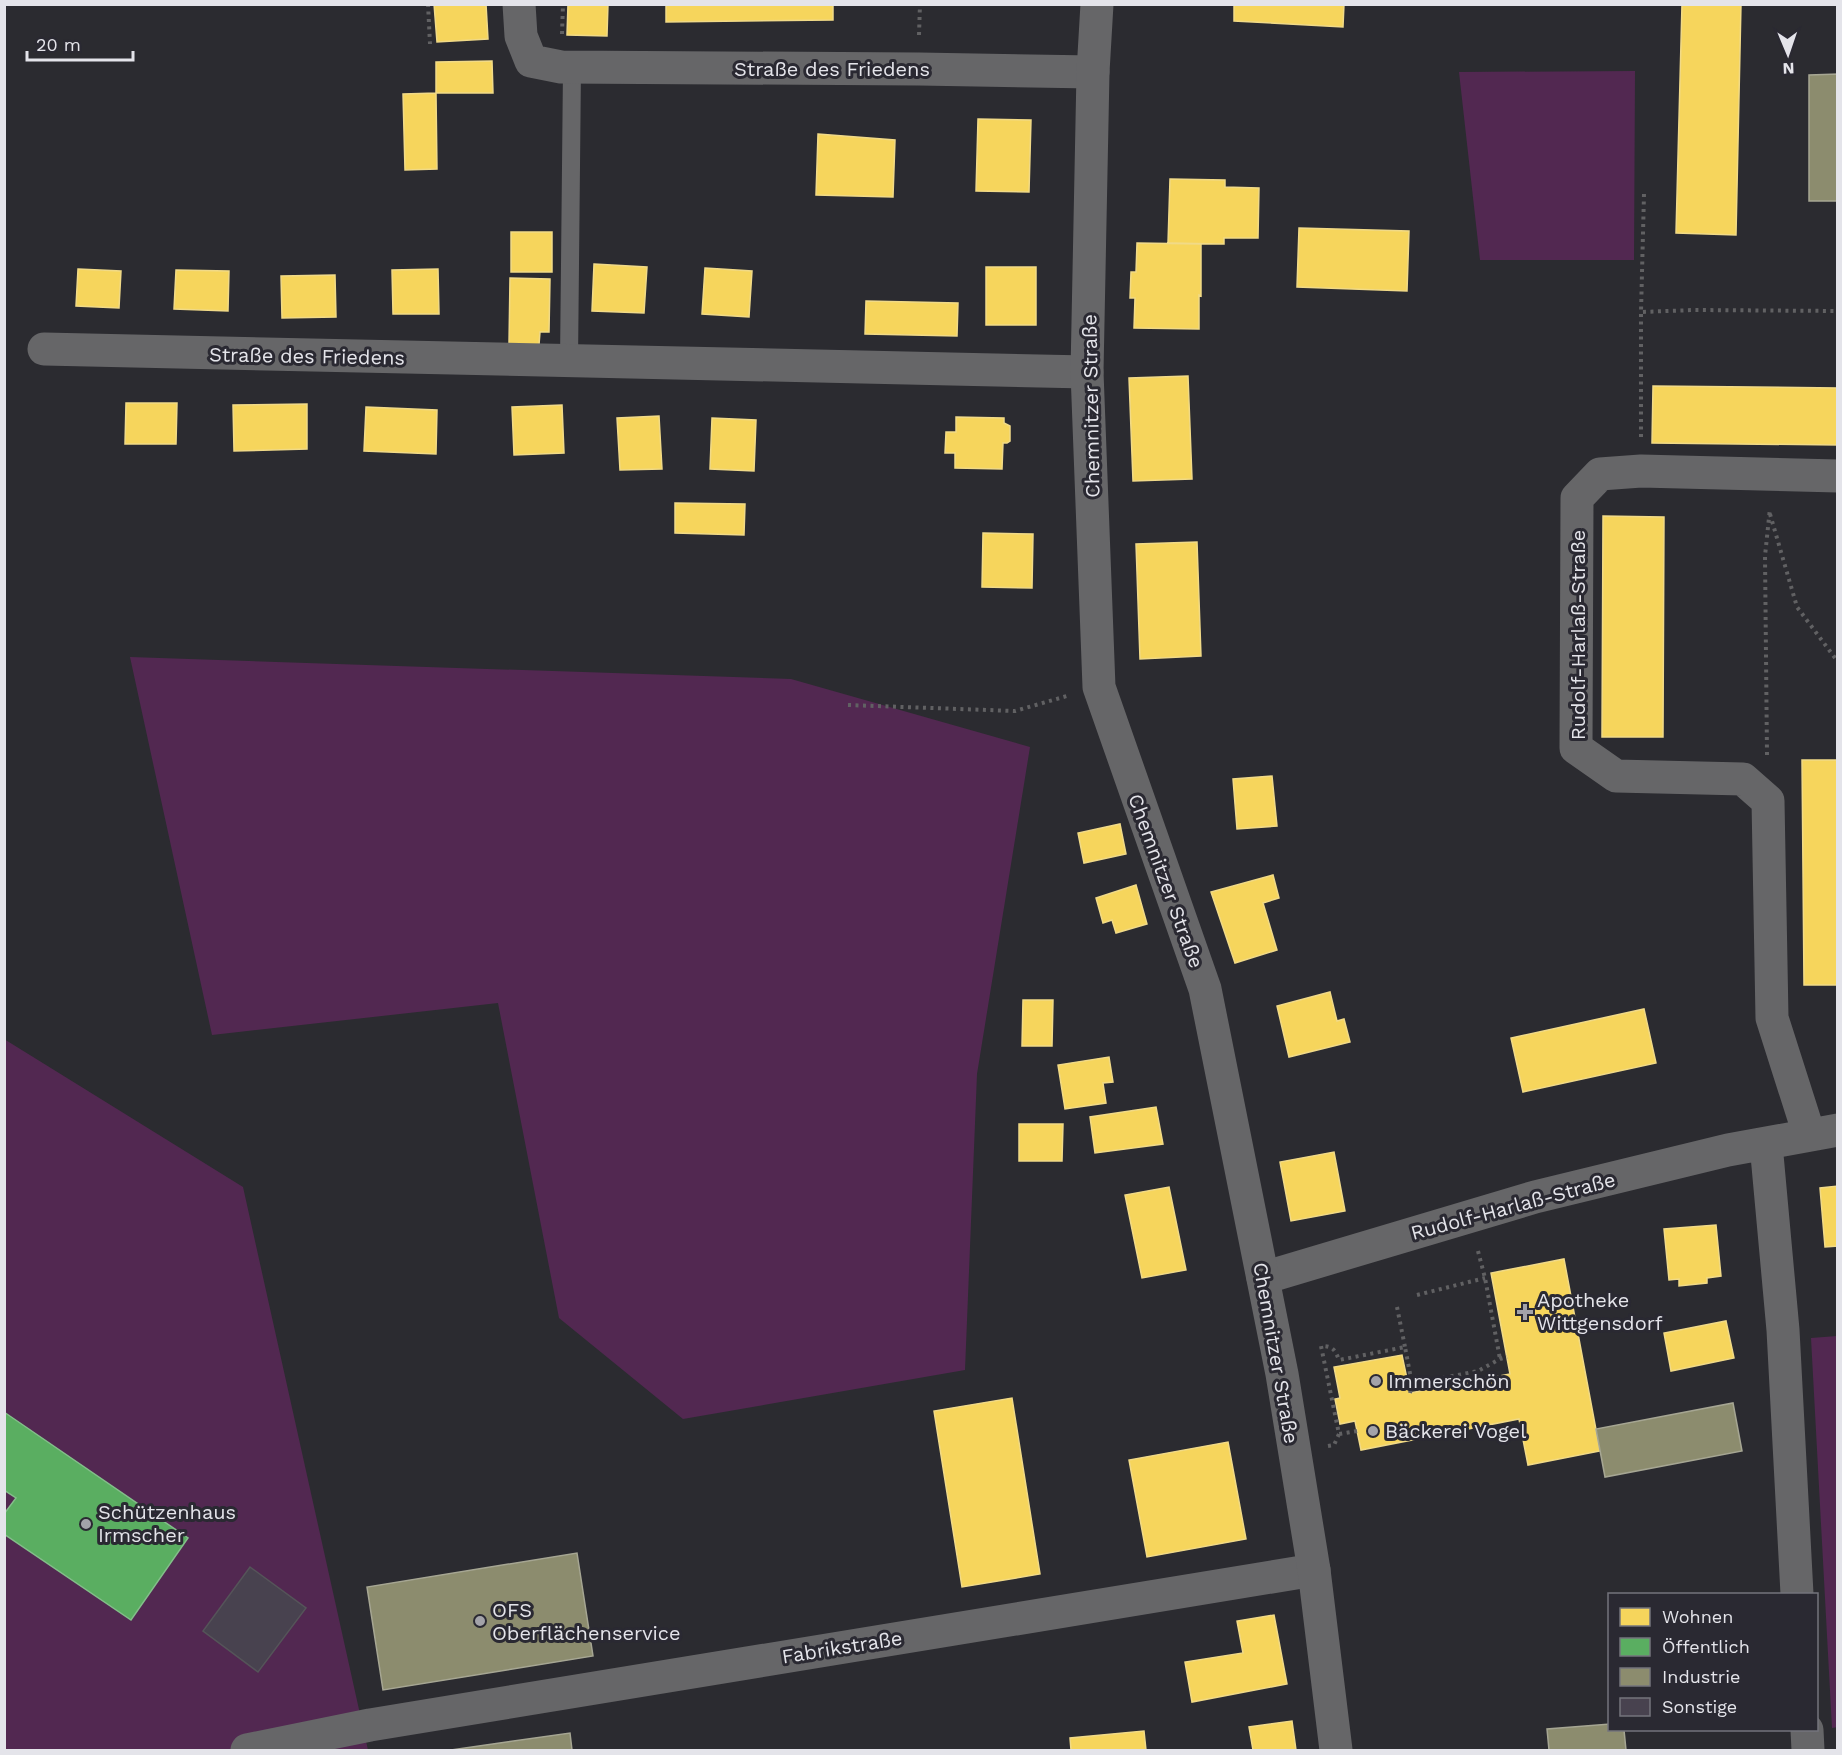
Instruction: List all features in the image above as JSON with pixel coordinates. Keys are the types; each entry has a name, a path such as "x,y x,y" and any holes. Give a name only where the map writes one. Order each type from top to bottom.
{"street":[{"name":"Straße des Friedens","path":"519,4 521,36 531,61 572,68 1093,72"},
{"name":"Chemnitzer Straße","path":"1097,4 1093,72 1087,372 1100,687 1205,989 1283,1385 1314,1570 1336,1750"},
{"name":"Straße des Friedens","path":"44,349 1087,372"},
{"name":"Rudolf-Harlaß-Straße","path":"1263,1278 1535,1197 1728,1150 1823,1132 1772,1018 1768,801 1743,779 1616,776 1576,748 1577,498 1600,474 1641,471 1838,476"},
{"path":"1766,1143 1783,1330 1797,1593"},
{"name":"Fabrikstraße","path":"247,1750 372,1738 1314,1570"},
{"path":"1807,1731 1808,1750"}],"lane":[{"path":"569,362 572,68"}],"path":[{"path":"428,4 430,44"},
{"path":"1641,471 1644,194"},
{"path":"1641,312 1694,310 1838,312"},
{"path":"1768,801 1765,556 1769,511 1797,607 1838,662"},
{"path":"848,705 1015,711 1100,687"},
{"path":"1469,1217 1485,1278 1500,1359"},
{"path":"1417,1295 1485,1278"},
{"path":"1397,1307 1405,1347 1406,1366 1412,1384 1410,1393"},
{"path":"1495,1332 1502,1331"},
{"path":"1322,1447 1334,1445 1339,1434 1321,1346 1328,1346 1335,1350 1340,1360 1405,1347"},
{"path":"1412,1384 1478,1371 1507,1357"},
{"path":"1339,1434 1357,1431"}],"shaded area":[{"path":"1635,71 1634,260 1480,260 1459,72"},
{"path":"130,657 791,679 1030,747 977,1074 965,1370 683,1419 559,1318 498,1003 212,1035"},
{"path":"4,1039 243,1187 368,1750 5,1750"},
{"path":"1837,1336 1838,1727 1832,1728 1811,1338"}],"building: Wohnen":[{"path":"434,4 486,4 488,39 437,42"},
{"path":"568,4 608,4 607,36 567,35"},
{"path":"666,4 833,4 833,20 666,22"},
{"path":"1234,4 1344,4 1343,27 1234,21"},
{"path":"1682,4 1741,4 1736,235 1676,233"},
{"path":"492,61 493,93 436,93 436,62"},
{"path":"436,93 437,169 405,170 403,94"},
{"path":"978,119 1031,120 1029,192 976,191"},
{"path":"818,134 895,140 893,197 816,195"},
{"path":"1170,179 1225,180 1225,187 1259,188 1258,238 1224,238 1224,244 1168,243"},
{"path":"1299,228 1409,231 1407,291 1297,287"},
{"path":"511,232 552,232 552,272 511,272"},
{"path":"1137,243 1201,244 1199,329 1134,328 1135,298 1130,298 1131,272 1136,272"},
{"path":"594,264 647,267 644,313 592,311"},
{"path":"986,267 1036,267 1036,325 986,325"},
{"path":"705,268 752,271 749,317 702,314"},
{"path":"78,269 121,271 119,308 76,306"},
{"path":"438,269 439,314 393,314 392,270"},
{"path":"176,270 229,271 228,311 174,309"},
{"path":"335,275 336,317 282,318 281,276"},
{"path":"510,278 550,279 549,332 540,332 539,345 509,344"},
{"path":"866,301 958,303 957,336 865,334"},
{"path":"1188,376 1192,479 1133,481 1129,378"},
{"path":"1653,386 1838,388 1838,445 1652,443"},
{"path":"126,403 177,403 176,444 125,444"},
{"path":"307,404 307,449 234,451 233,405"},
{"path":"562,405 564,453 514,455 512,407"},
{"path":"366,407 437,410 436,454 364,451"},
{"path":"659,416 662,469 620,470 617,418"},
{"path":"956,417 1004,418 1004,423 1010,426 1010,441 1003,443 1002,469 955,468 955,453 945,453 946,432 956,432"},
{"path":"712,418 756,420 754,471 710,469"},
{"path":"675,503 745,504 744,535 675,533"},
{"path":"1603,516 1664,517 1663,737 1602,737"},
{"path":"983,533 1033,534 1032,588 982,587"},
{"path":"1197,542 1201,656 1140,659 1136,544"},
{"path":"1802,760 1838,760 1838,985 1804,985"},
{"path":"1272,776 1277,826 1237,829 1233,779"},
{"path":"1120,824 1126,854 1084,863 1078,833"},
{"path":"1273,875 1279,898 1263,903 1277,950 1235,963 1211,892"},
{"path":"1136,885 1147,924 1116,933 1112,920 1103,923 1096,898"},
{"path":"1330,992 1337,1021 1344,1019 1350,1042 1289,1057 1277,1006"},
{"path":"1023,1000 1053,1000 1052,1046 1022,1046"},
{"path":"1644,1009 1656,1063 1523,1092 1511,1038"},
{"path":"1109,1057 1113,1082 1103,1083 1106,1103 1065,1109 1058,1065"},
{"path":"1156,1107 1163,1144 1095,1153 1090,1117"},
{"path":"1019,1124 1063,1124 1062,1161 1019,1161"},
{"path":"1334,1152 1345,1211 1291,1221 1280,1162"},
{"path":"1838,1186 1838,1246 1825,1247 1820,1188"},
{"path":"1169,1187 1186,1270 1142,1278 1125,1195"},
{"path":"1716,1225 1721,1276 1707,1278 1707,1283 1679,1286 1679,1279 1669,1280 1664,1229"},
{"path":"1564,1259 1600,1451 1528,1465 1519,1419 1361,1450 1355,1421 1340,1424 1335,1399 1340,1398 1334,1367 1402,1355 1410,1393 1510,1374 1491,1273"},
{"path":"1726,1321 1734,1358 1671,1371 1664,1333"},
{"path":"1012,1398 1040,1574 962,1587 934,1411"},
{"path":"1228,1442 1246,1539 1147,1557 1129,1460"},
{"path":"1274,1615 1287,1684 1192,1702 1185,1662 1243,1653 1237,1621"},
{"path":"1292,1721 1296,1750 1253,1750 1249,1727"},
{"path":"1144,1731 1146,1750 1071,1750 1070,1738"}],"building: Öffentlich":[{"name":"Schützenhaus Irmscher","path":"4,1412 188,1538 131,1620 4,1534 4,1514 16,1498 4,1490"}],"building: Industrie":[{"path":"1838,74 1838,201 1809,201 1809,75"},
{"path":"1733,1403 1742,1451 1605,1477 1596,1429"},
{"name":"OFS Oberflächenservice","path":"577,1553 593,1656 383,1690 367,1587"},
{"path":"1608,1724 1608,1731 1624,1731 1626,1750 1549,1750 1547,1729"},
{"path":"570,1733 572,1750 451,1750"}],"building: Sonstige":[{"path":"250,1567 306,1608 258,1672 203,1631"}],"place":[{"name":"Apotheke Wittgensdorf","path":"1525,1312"},
{"name":"Immerschön","path":"1376,1381"},
{"name":"Bäckerei Vogel","path":"1373,1431"},
{"name":"Schützenhaus Irmscher","path":"86,1524"},
{"name":"OFS Oberflächenservice","path":"480,1621"}]}
